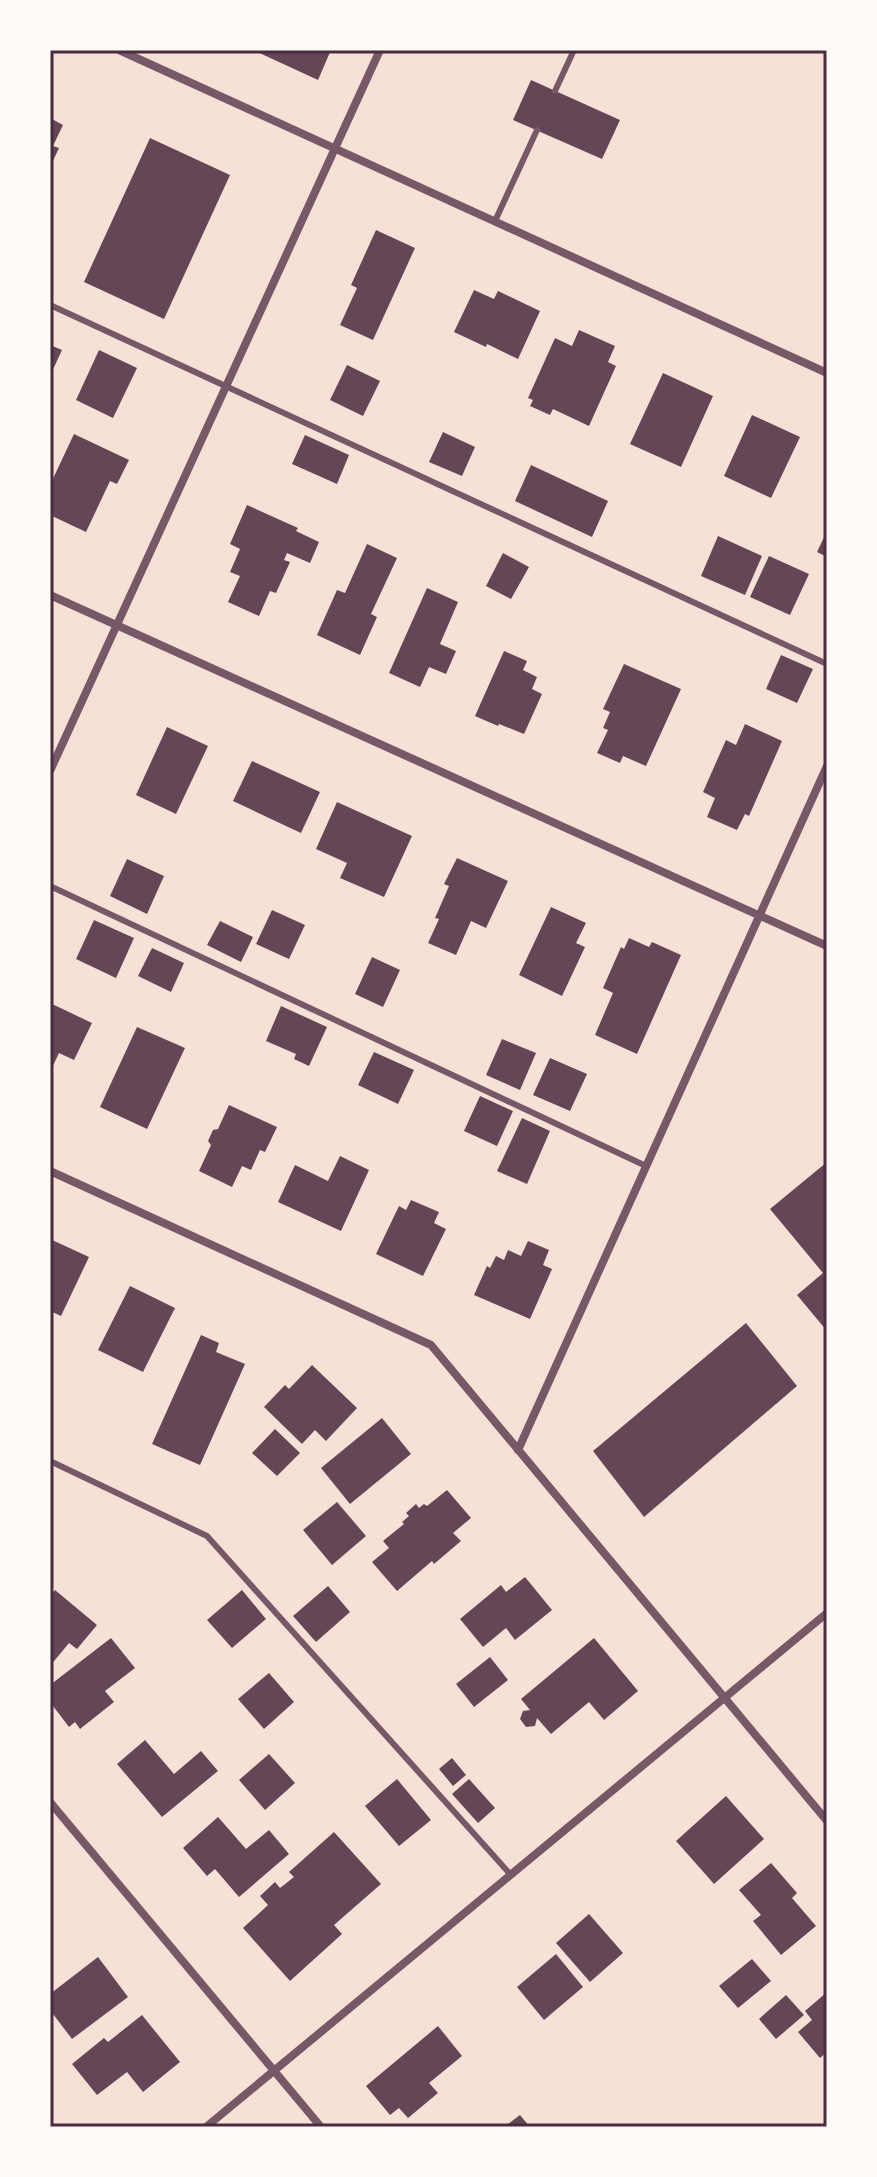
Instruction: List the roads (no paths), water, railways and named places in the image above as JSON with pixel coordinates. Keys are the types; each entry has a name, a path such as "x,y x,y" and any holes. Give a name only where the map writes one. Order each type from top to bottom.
{"street":[{"path":"119,50 827,373"},
{"path":"50,771 380,50"},
{"path":"50,595 827,946"},
{"path":"518,1450 827,766"},
{"path":"50,1171 431,1345 827,1821"},
{"path":"206,2127 827,1613"},
{"path":"50,1802 321,2127"}],"lane":[{"path":"555,91 574,50"},
{"path":"495,221 537,130"},
{"path":"50,305 827,664"},
{"path":"50,886 646,1166"},
{"path":"50,1461 207,1536 511,1875"}]}
